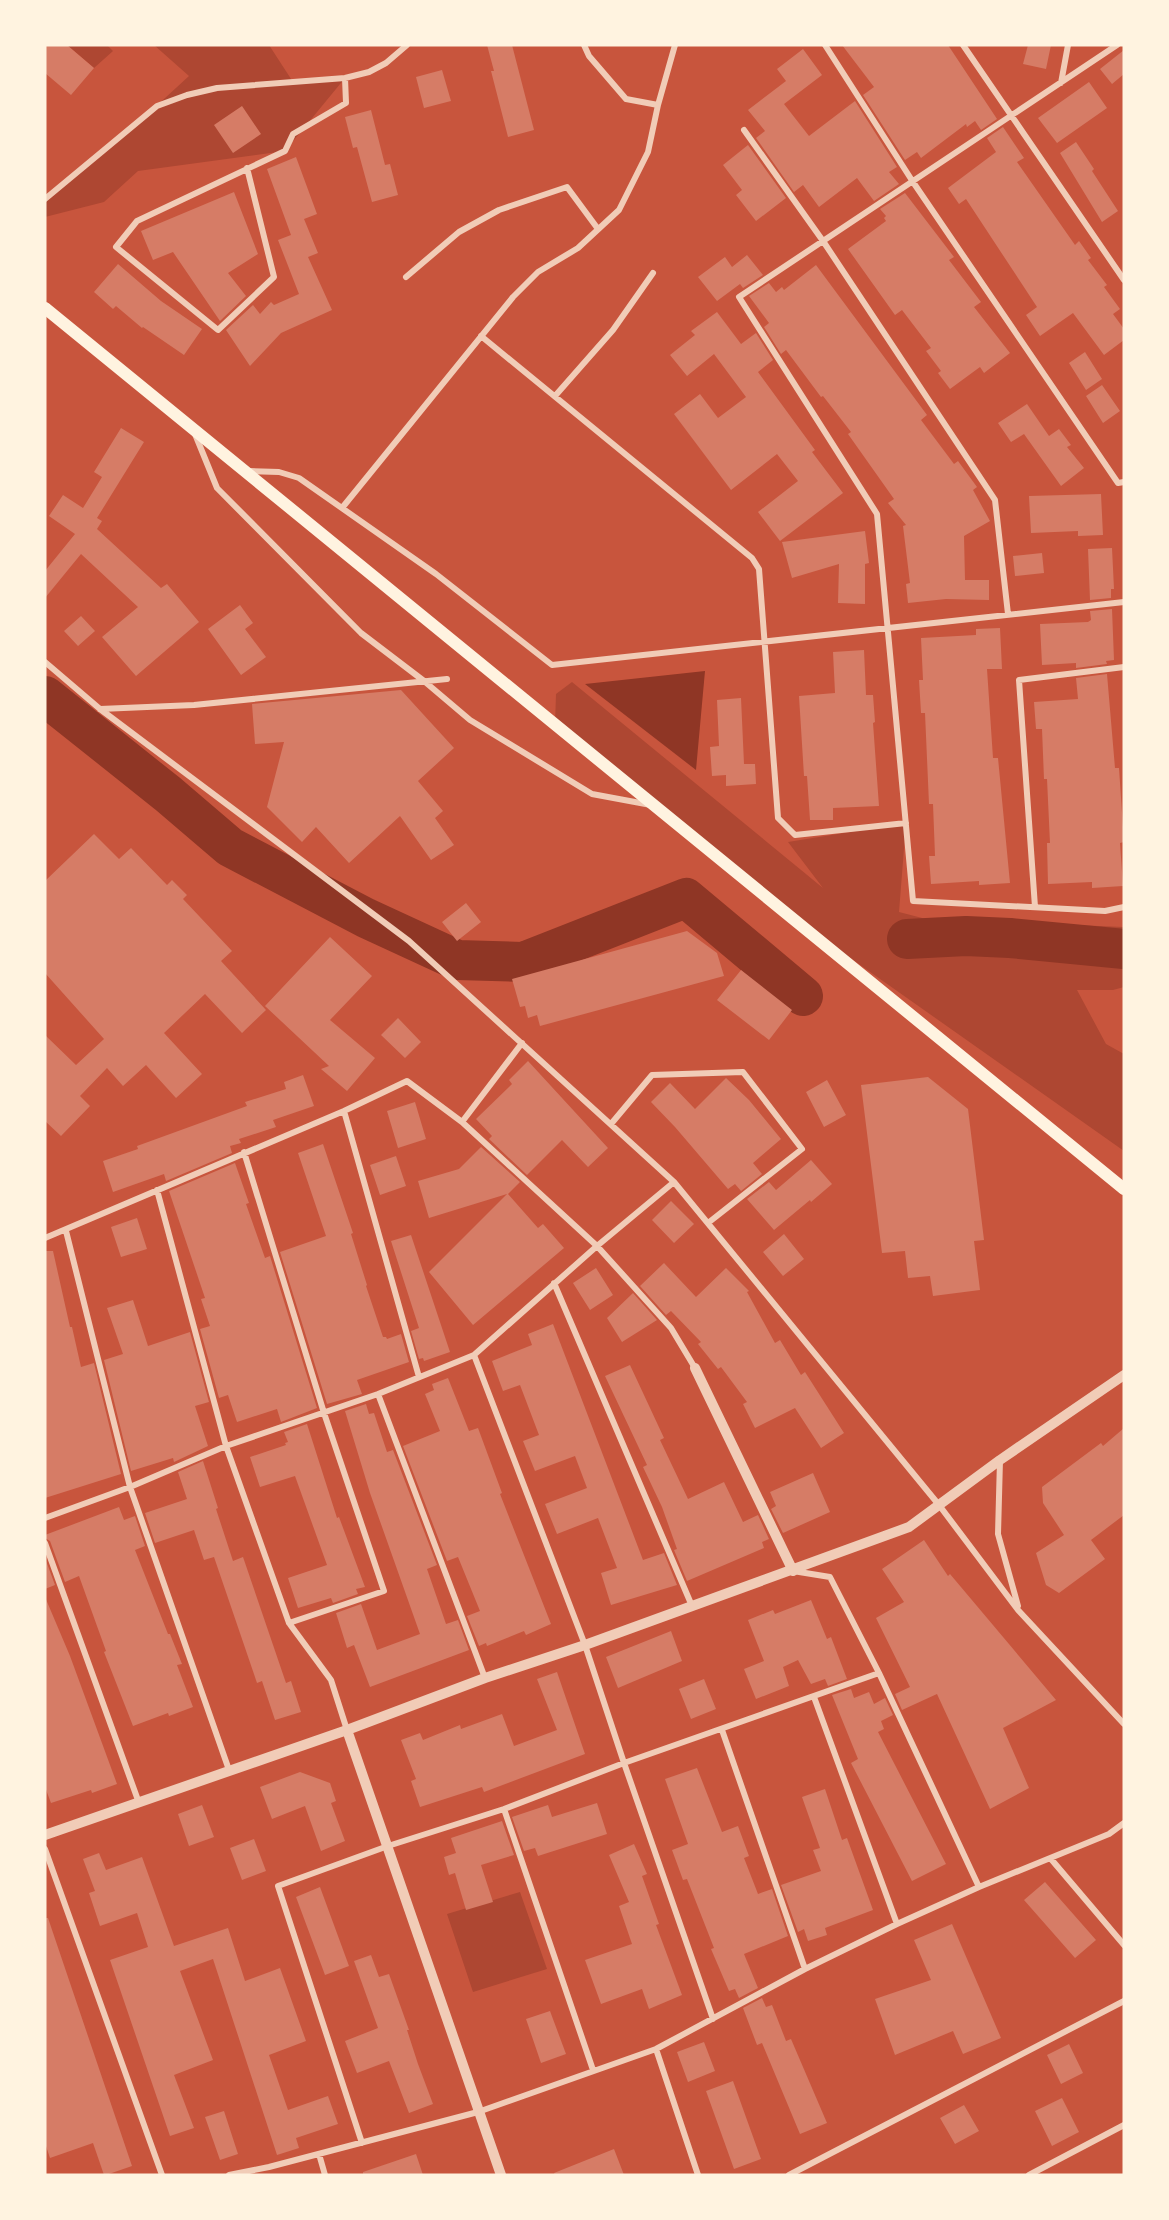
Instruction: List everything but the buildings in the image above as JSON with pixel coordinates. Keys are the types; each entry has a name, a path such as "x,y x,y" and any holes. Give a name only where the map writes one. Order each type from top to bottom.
{"main road":[{"path":"45,308 1124,1189"}],"street":[{"path":"45,200 157,106 187,95 217,88 345,78 369,72 386,63 407,45"},
{"path":"584,45 589,56 626,99 658,105"},
{"path":"342,508 513,297 538,272 578,248 619,210 648,152 658,105 675,45"},
{"path":"825,45 913,182 1118,483 1124,482"},
{"path":"963,45 1124,280"},
{"path":"1061,83 1068,45"},
{"path":"1117,45 740,297 877,514 913,901 1105,911 1124,907"},
{"path":"247,168 274,277 218,330 116,247 137,221 247,168 285,150 293,134 346,104 345,78"},
{"path":"744,130 823,241 995,500 1008,614"},
{"path":"406,277 459,231 499,210 567,187 598,229"},
{"path":"555,396 613,330 653,273"},
{"path":"481,336 752,558 759,569 778,818 795,834 906,823"},
{"path":"194,431 217,488 361,633 470,720 592,795 654,806"},
{"path":"243,471 279,472 299,478 436,574 552,665 1124,602"},
{"path":"45,662 100,709 409,941 674,1182 939,1504 1018,1610 1124,1724"},
{"path":"1035,907 1019,680 1124,667"},
{"path":"100,709 194,705 447,679"},
{"path":"462,1122 522,1043"},
{"path":"611,1124 652,1075 743,1072 802,1149 708,1223"},
{"path":"45,1239 344,1111 407,1081 462,1122 597,1246 671,1328 695,1368 793,1571"},
{"path":"344,1111 420,1377"},
{"path":"244,1152 324,1413 384,1591 289,1623"},
{"path":"45,1518 130,1487 226,1446 378,1394 474,1355 554,1283 674,1182"},
{"path":"158,1190 226,1446 289,1623 331,1680 501,2175"},
{"path":"66,1231 130,1487 229,1770"},
{"path":"554,1283 692,1606"},
{"path":"474,1355 585,1645 713,2019"},
{"path":"45,1835 348,1730 485,1678 793,1571 909,1527 1000,1460 1124,1376"},
{"path":"378,1394 485,1678"},
{"path":"1000,1460 998,1534 1018,1610"},
{"path":"45,1543 139,1803"},
{"path":"793,1571 830,1578 879,1674 979,1887"},
{"path":"362,2144 278,1886 388,1846 504,1809 624,1763 879,1674"},
{"path":"814,1697 897,1924"},
{"path":"722,1730 805,1969"},
{"path":"504,1809 593,2070"},
{"path":"229,2175 362,2144 478,2112 656,2049 805,1969 897,1924 979,1887 1109,1834 1124,1823"},
{"path":"45,1849 162,2175"},
{"path":"1051,1859 1124,1945"},
{"path":"789,2175 1124,2001"},
{"path":"656,2049 698,2175"},
{"path":"1029,2175 1124,2125"},
{"path":"318,2154 325,2175"}],"shaded area":[{"path":"67,45 107,45 113,51 94,68"},
{"path":"154,45 269,45 293,82 345,78 285,151 138,171 104,202 45,217 45,199 140,121 189,76"},
{"path":"705,671 696,770 585,684"},
{"path":"572,682 823,888 788,842 906,823 899,912 926,919 1124,927 1124,987 1113,990 1077,990 1106,1044 1124,1054 1124,1151 778,907 555,725 556,694"},
{"path":"520,1892 547,1969 473,1992 447,1914"}],"waterway":[{"path":"45,696 168,794 230,847 366,918 457,960 523,962 686,898 803,996"},
{"path":"907,939 966,936 1010,938 1124,949"}]}
